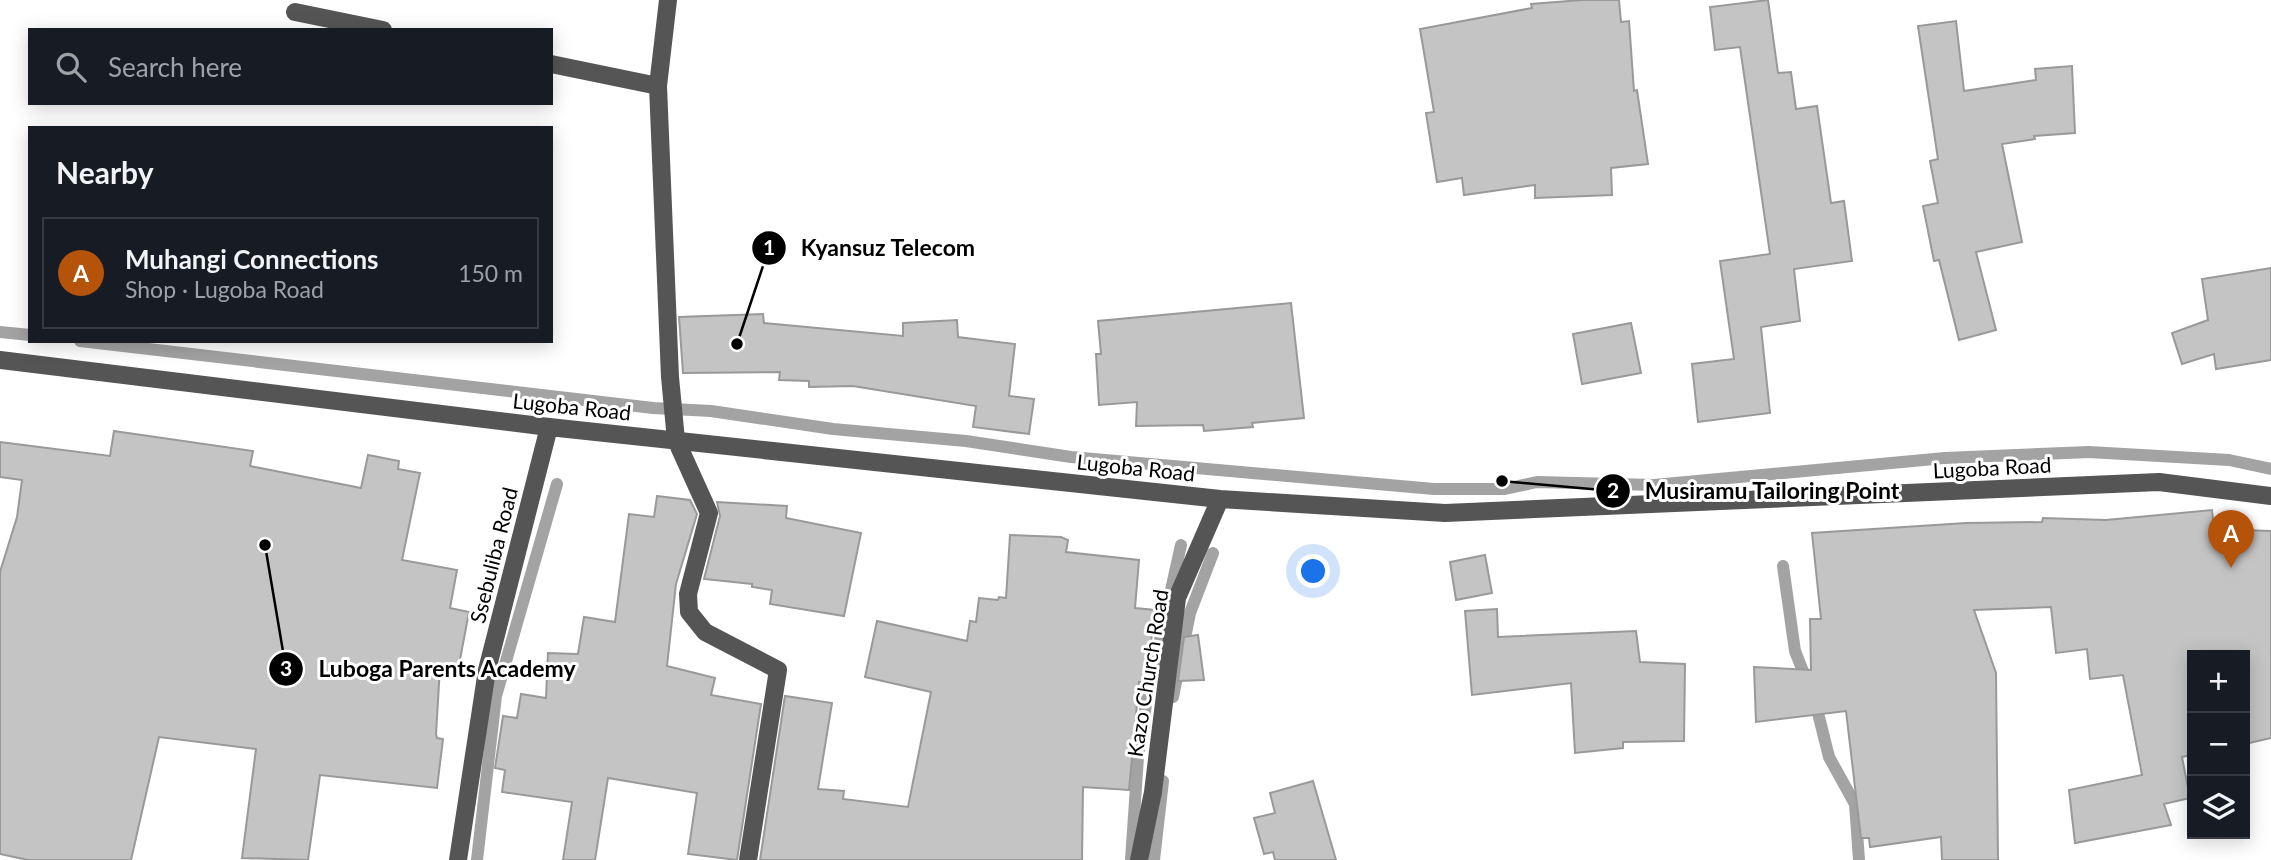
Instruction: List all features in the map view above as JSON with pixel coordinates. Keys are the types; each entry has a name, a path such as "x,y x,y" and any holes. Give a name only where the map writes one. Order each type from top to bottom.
{"street":[{"path":"668,0 658,86 670,377 676,440 709,513 688,594 689,612 705,632 778,670 748,860"},
{"path":"295,12 373,28"},
{"path":"553,64 658,86"},
{"name":"Lugoba Road","path":"0,360 549,428 1220,499 1446,513 2159,482 2271,496"},
{"name":"Ssebuliba Road","path":"458,860 487,670 549,428"},
{"name":"Kazo Church Road","path":"1139,860 1153,792 1177,598 1220,499"}],"building":[{"path":"1619,0 1621,22 1629,21 1634,91 1637,90 1648,164 1611,168 1612,195 1535,198 1535,185 1464,195 1462,178 1437,182 1426,113 1434,112 1420,29 1532,8 1531,4"},
{"path":"1768,0 1778,73 1791,72 1796,109 1817,106 1831,203 1844,201 1852,261 1794,269 1800,321 1761,327 1770,413 1698,422 1692,364 1734,359 1720,261 1770,254 1740,47 1715,50 1710,7"},
{"path":"1956,21 1964,91 2036,80 2035,69 2072,66 2075,133 2034,136 2035,139 2002,144 2022,242 1976,252 1996,330 1959,340 1939,260 1934,261 1923,206 1938,203 1930,161 1938,159 1918,26"},
{"path":"2271,268 2271,360 2216,369 2214,354 2182,364 2172,333 2208,320 2202,279"},
{"path":"1291,303 1304,418 1252,423 1253,427 1204,431 1203,425 1136,426 1137,402 1099,405 1096,354 1101,354 1098,321"},
{"path":"763,314 764,323 903,336 903,323 957,320 958,337 1015,344 1009,396 1034,399 1029,434 973,427 976,406 853,386 809,387 809,381 779,380 780,372 683,373 679,317"},
{"path":"1631,323 1641,373 1582,384 1573,334"},
{"path":"114,431 253,451 250,466 361,488 368,455 399,461 398,469 420,473 402,560 457,570 450,608 469,612 458,670 440,667 436,734 437,738 443,739 437,788 320,775 308,860 242,858 256,749 159,737 131,860 28,860 0,854 0,572 17,517 22,480 0,477 0,442 110,456"},
{"path":"657,496 690,500 697,514 676,584 667,666 715,678 711,695 761,704 737,860 688,854 697,793 608,778 595,860 563,860 572,802 502,792 505,770 495,768 503,716 517,718 521,694 546,698 548,653 578,654 584,617 615,622 629,514 654,517"},
{"path":"717,502 787,506 786,518 861,533 844,616 770,604 772,590 752,587 752,584 704,579 720,516"},
{"path":"2212,510 2214,529 2271,531 2271,738 2250,743 2250,650 2187,650 2187,756 2182,757 2187,799 2164,804 2171,825 2075,843 2069,790 2142,775 2123,675 2090,679 2087,649 2056,653 2051,607 1974,610 1996,673 1998,860 1942,860 1941,837 1870,847 1869,838 1861,838 1846,711 1756,722 1754,667 1811,670 1810,619 1821,619 1812,533 1966,523 2042,522 2043,518 2106,520"},
{"path":"1010,535 1061,537 1068,540 1066,552 1139,560 1135,608 1155,610 1151,642 1160,640 1155,682 1139,682 1129,790 1083,787 1082,860 760,860 785,696 832,703 818,789 844,791 843,799 908,807 931,692 865,677 877,621 967,641 970,621 976,622 979,598 1006,598"},
{"path":"1485,555 1492,593 1456,600 1450,562"},
{"path":"1497,609 1498,637 1636,631 1640,662 1685,664 1684,741 1623,742 1623,748 1575,753 1571,683 1472,695 1465,611"},
{"path":"1198,635 1204,680 1178,681 1184,637"},
{"path":"1313,781 1336,860 1275,860 1273,852 1264,854 1254,818 1275,813 1270,793"}],"waterway":[{"path":"0,332 28,335"},
{"path":"97,343 653,408 711,411 833,429 966,441 1071,457 1434,489 1505,489 1537,482 1654,485 1945,458 2089,452 2229,460 2271,469"},
{"path":"477,860 496,696 557,484"},
{"path":"1131,860 1138,757 1147,698 1181,545"},
{"path":"1173,697 1190,613 1213,553"},
{"path":"1783,566 1795,651 1808,684"},
{"path":"1815,701 1829,757 1855,804 1859,860"},
{"path":"1154,860 1163,781"}],"place":[{"name":"Kyansuz Telecom","path":"737,344"},
{"name":"Musiramu Tailoring Point","path":"1502,481"},
{"name":"Luboga Parents Academy","path":"265,545"},
{"name":"Muhangi Connections","path":"2231,568"}]}
